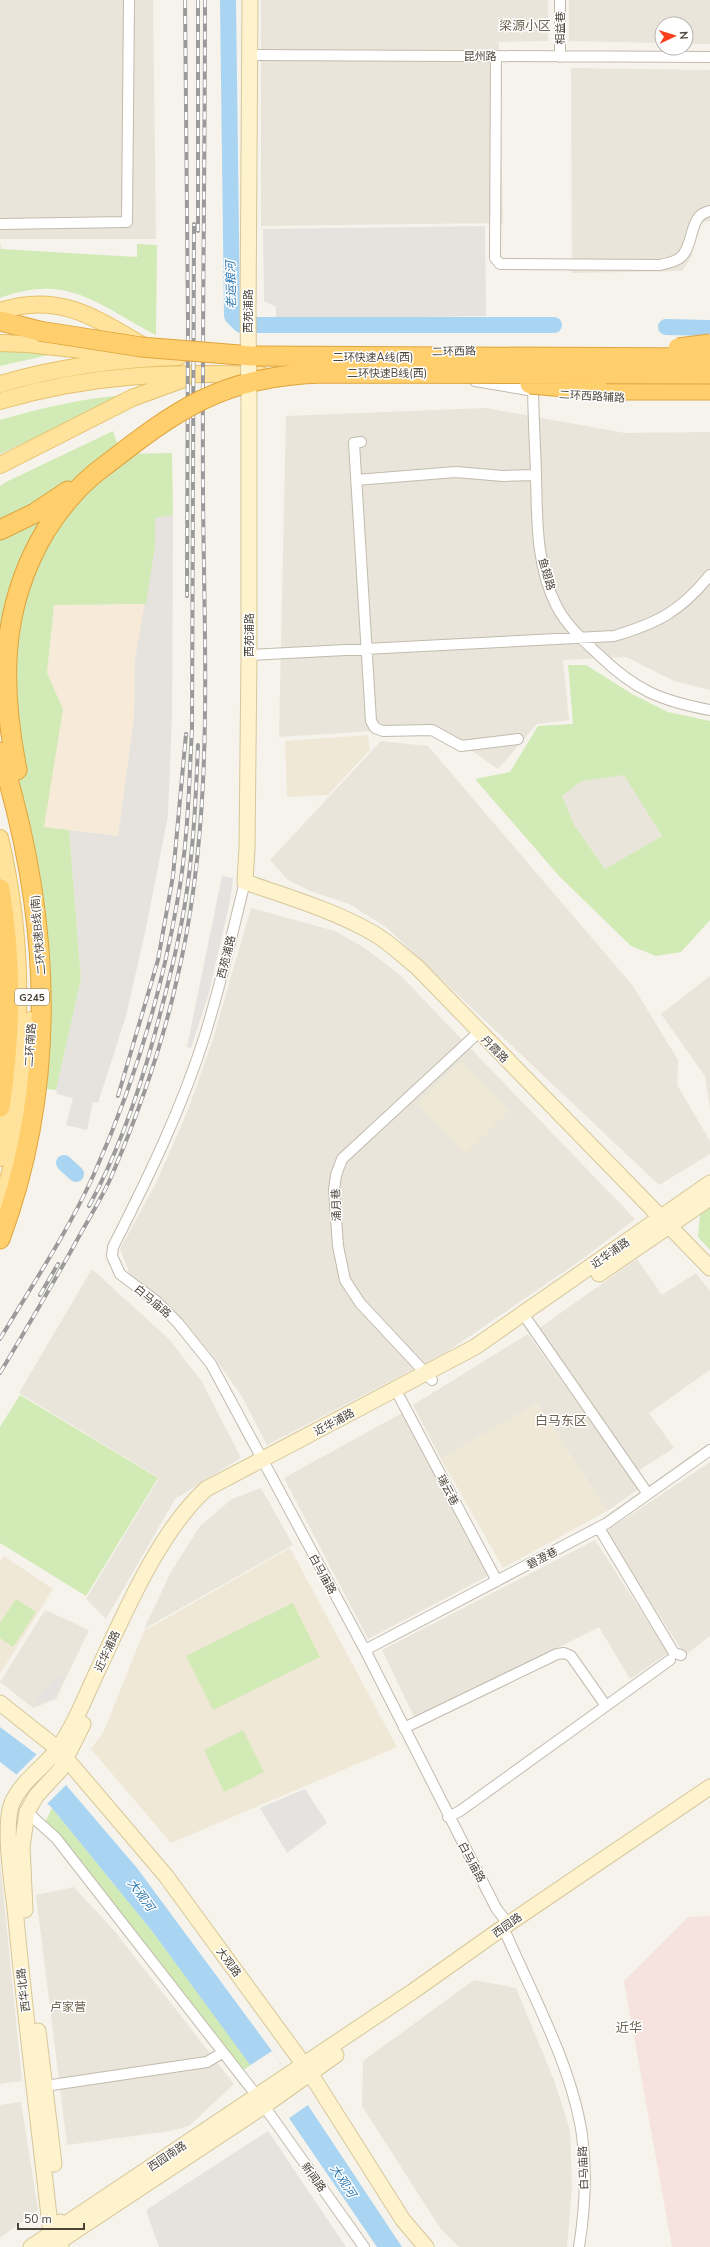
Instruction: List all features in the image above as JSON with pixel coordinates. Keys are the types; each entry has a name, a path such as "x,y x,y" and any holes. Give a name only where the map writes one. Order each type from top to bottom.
{"highway":[{"path":"0,321 38,331"},
{"path":"0,325 38,331"},
{"name":"二环快速A线(西)","path":"38,331 135,346 211,354 298,357 537,354 710,358"},
{"path":"537,354 628,354 710,344"},
{"path":"446,373 579,389 710,390"},
{"name":"二环快速B线(西)","path":"93,475 176,413 217,392 248,382 303,374 710,374"},
{"path":"0,530 35,513 93,475"},
{"path":"39,935 39,908 33,850 5,705 3,666 4,640 12,602 31,555 56,515 93,475"},
{"name":"二环快速B线(南)","path":"0,752 18,813 28,860 39,935 42,1008 36,1088 21,1170 0,1239"},
{"path":"0,889 6,938 9,985 7,1050 0,1107"}],"main road":[{"path":"0,311 26,304 58,305 93,318 155,352 175,357"},
{"path":"0,343 175,357"},
{"name":"二环西路","path":"175,357 537,354 710,350"},
{"path":"0,384 87,364 175,357"},
{"path":"0,401 48,388 111,377 159,374 224,374 475,381 533,386 710,382"},
{"path":"0,465 147,391 185,379 224,374"},
{"name":"二环南路","path":"0,786 19,862 27,911 31,961 32,1008 28,1073 22,1113 11,1168 0,1208"},
{"name":"二环南路","path":"0,838 14,913 19,985 15,1072 0,1158"}],"street":[{"path":"0,224 127,222 129,0"},
{"name":"西苑浦路","path":"113,1246 152,1169 176,1113 205,1035 244,882 247,848 250,655 248,315 250,0"},
{"name":"相益巷","path":"560,0 560,57"},
{"name":"昆州路","path":"250,55 710,57"},
{"path":"496,56 495,258 500,264 660,265 682,257 688,248 698,217 704,212 710,211"},
{"name":"鱼翅路","path":"537,354 533,386 538,543 546,575 557,607 581,638 627,681 650,693 682,705 710,710"},
{"name":"二环西路辅路","path":"533,386 592,397 710,398"},
{"path":"361,442 354,443 365,649 371,721 375,728 383,731 432,730 461,746 518,740"},
{"path":"356,480 456,472 503,476 536,475"},
{"path":"250,655 614,636 649,626 685,603 710,575"},
{"name":"丹霞路","path":"244,882 318,907 374,934 417,967 710,1268"},
{"name":"涌月巷","path":"430,1376 350,1291 340,1266 334,1190 336,1175 342,1159 479,1032"},
{"name":"近华浦路","path":"263,1464 430,1376 480,1353 528,1321 665,1222 710,1183"},
{"name":"近华浦路","path":"62,1754 72,1725 125,1612 181,1514 206,1489 263,1464 400,1398 430,1376 665,1222 710,1198"},
{"name":"白马庙路","path":"113,1246 112,1256 120,1274 156,1302 173,1318 211,1364 263,1464 364,1650 507,1930 555,2045 574,2097 582,2135 585,2176 584,2217 579,2247"},
{"path":"528,1321 648,1494"},
{"name":"瑞云巷","path":"400,1398 497,1581"},
{"name":"碧澄巷","path":"364,1650 598,1528 710,1450"},
{"path":"598,1528 674,1653 681,1655"},
{"path":"404,1728 557,1654 564,1653 571,1656 606,1706"},
{"path":"448,1817 460,1811 670,1660"},
{"name":"大观路","path":"0,1703 62,1754 166,1876 307,2068 403,2220 426,2247"},
{"name":"西华北路","path":"56,2240 20,1961 6,1800 47,1761 62,1754"},
{"name":"西华北路","path":"56,2240 45,2086 29,1960 22,1847 27,1812 36,1796 57,1774 62,1754"},
{"name":"西园路","path":"507,1930 710,1787"},
{"name":"西园路","path":"307,2068 412,1992 710,1798"},
{"path":"6,1800 27,1812"},
{"name":"新闻路","path":"27,1812 56,1838 222,2053 264,2098 364,2247"},
{"path":"45,2086 207,2062 222,2053"},
{"name":"西园南路","path":"31,2247 56,2240 307,2068"}],"shaded area":[{"path":"0,0 153,0 156,239 0,239"},
{"path":"261,0 548,0 548,41 499,42 503,223 261,226"},
{"path":"569,0 710,0 710,44 694,44 694,16 654,16 654,43 569,41"},
{"path":"571,68 710,70 710,221 695,222 692,256 682,271 572,273"},
{"path":"485,226 486,316 276,319 276,307 264,301 263,229"},
{"path":"486,408 625,433 710,432 710,690 674,681 626,657 563,660 569,720 537,724 498,769 438,727 279,737 286,416"},
{"path":"173,515 172,718 168,816 146,928 126,1016 98,1103 93,1102 87,1130 66,1125 73,1098 57,1094 56,1090 81,979 69,830 118,836 134,718 135,659 155,546 155,517"},
{"path":"146,604 135,659 134,718 118,836 43,827 63,709 47,673 54,605"},
{"path":"368,735 370,750 328,795 287,797 285,741"},
{"path":"381,741 428,746 633,986 678,1060 677,1085 710,1141 710,1154 659,1185 386,927 349,904 310,891 288,880 270,860"},
{"path":"624,774 662,836 605,869 574,825 561,796 582,781"},
{"path":"222,876 233,878 230,902 208,996 191,1048 187,1047"},
{"path":"251,908 335,931 365,948 400,975 635,1219 580,1261 445,1353 267,1445 241,1395 214,1357 181,1318 131,1277 120,1249 157,1181 188,1110 213,1039"},
{"path":"710,976 710,1109 705,1076 661,1014"},
{"path":"461,1061 509,1111 465,1154 417,1103"},
{"path":"637,1259 662,1295 696,1273 710,1291 710,1370 649,1413 674,1448 638,1471 538,1329"},
{"path":"92,1269 170,1340 202,1382 241,1458 175,1499 106,1619 86,1599 159,1478 19,1393"},
{"path":"528,1334 639,1489 607,1511 537,1403 441,1459 413,1405"},
{"path":"537,1403 607,1511 503,1568 441,1459"},
{"path":"402,1413 488,1576 368,1639 284,1478"},
{"path":"710,1462 710,1636 685,1655 605,1532"},
{"path":"261,1488 293,1545 144,1629 171,1572 200,1526 232,1499"},
{"path":"595,1540 668,1653 630,1679 599,1627 415,1719 382,1650"},
{"path":"290,1548 397,1747 171,1843 91,1749 104,1731 144,1631"},
{"path":"4,1556 53,1589 0,1674 0,1562"},
{"path":"45,1610 89,1630 56,1699 33,1708 0,1682"},
{"path":"57,1677 64,1678 54,1699 39,1703 36,1700"},
{"path":"305,1789 327,1823 287,1853 260,1808"},
{"path":"0,1861 22,2081 0,2084"},
{"path":"74,1887 116,1933 234,2084 189,2126 170,2131 67,2145 36,1895"},
{"path":"710,1916 710,2247 672,2247 624,1981 688,1917"},
{"path":"474,1980 516,1988 554,2080 570,2130 572,2187 567,2247 459,2247 440,2228 362,2106 363,2061"},
{"path":"21,2102 38,2210 0,2238 0,2105"},
{"path":"268,2131 346,2247 159,2247 146,2210"}],"green space":[{"path":"0,243 1,249 137,257 137,244 157,245 156,335 100,304 82,296 65,291 45,289 24,291 0,298"},
{"path":"0,349 53,354 0,366"},
{"path":"126,395 0,454 0,420 63,404 94,398"},
{"path":"113,431 121,454 172,453 173,515 155,518 155,546 146,604 54,605 47,673 63,709 44,827 69,830 81,979 56,1090 46,1089 50,1039 50,975 45,917 30,838 0,727 0,486"},
{"path":"568,665 586,665 632,694 668,712 710,721 710,920 681,952 656,956 631,946 559,876 475,779 510,772 538,726 573,724","holes":["624,775 662,836 605,869 574,825 562,796 582,781"]},
{"path":"710,1208 710,1250 698,1237 700,1215"},
{"path":"20,1395 158,1478 86,1596 0,1543 0,1427"},
{"path":"16,1599 36,1612 13,1647 0,1638 0,1623"},
{"path":"293,1603 320,1657 213,1710 186,1656"},
{"path":"243,1730 264,1772 224,1792 204,1750"},
{"path":"52,1808 152,1931 251,2065 235,2076 44,1825"}],"water":[{"name":"大观河","path":"0,1727 36,1754 66,1785 137,1868 272,2051 402,2247 377,2247 289,2118 152,1931 52,1808 17,1775 0,1762"}],"pier":[{"path":"38,1753 68,1783 46,1805 15,1776"},
{"path":"272,2051 308,2105 288,2119 249,2066"}],"waterway":[{"name":"老运粮河","path":"228,0 232,316 241,325 554,325"},
{"name":"老运粮河","path":"666,327 710,328"},
{"path":"64,1163 76,1174"}],"railway":[{"path":"185,0 188,321 187,596"},
{"path":"198,0 198,231"},
{"path":"0,1373 102,1196 122,1151 157,1054 177,979 189,919 197,858 205,736 203,491 205,0"},
{"path":"0,1339 73,1217 108,1142 133,1075 154,1007 163,972 181,881 186,837 192,727 194,224"},
{"path":"118,1096 158,960 173,876 186,734"},
{"path":"89,1206 118,1145 134,1102 154,1037 173,964 181,927 189,872 198,745"},
{"path":"40,1295 58,1264"}],"district":[{"name":"梁源小区","path":"525,25"},
{"name":"白马东区","path":"561,1420"},
{"name":"卢家营","path":"68,2007"},
{"name":"近华","path":"629,2027"}]}
